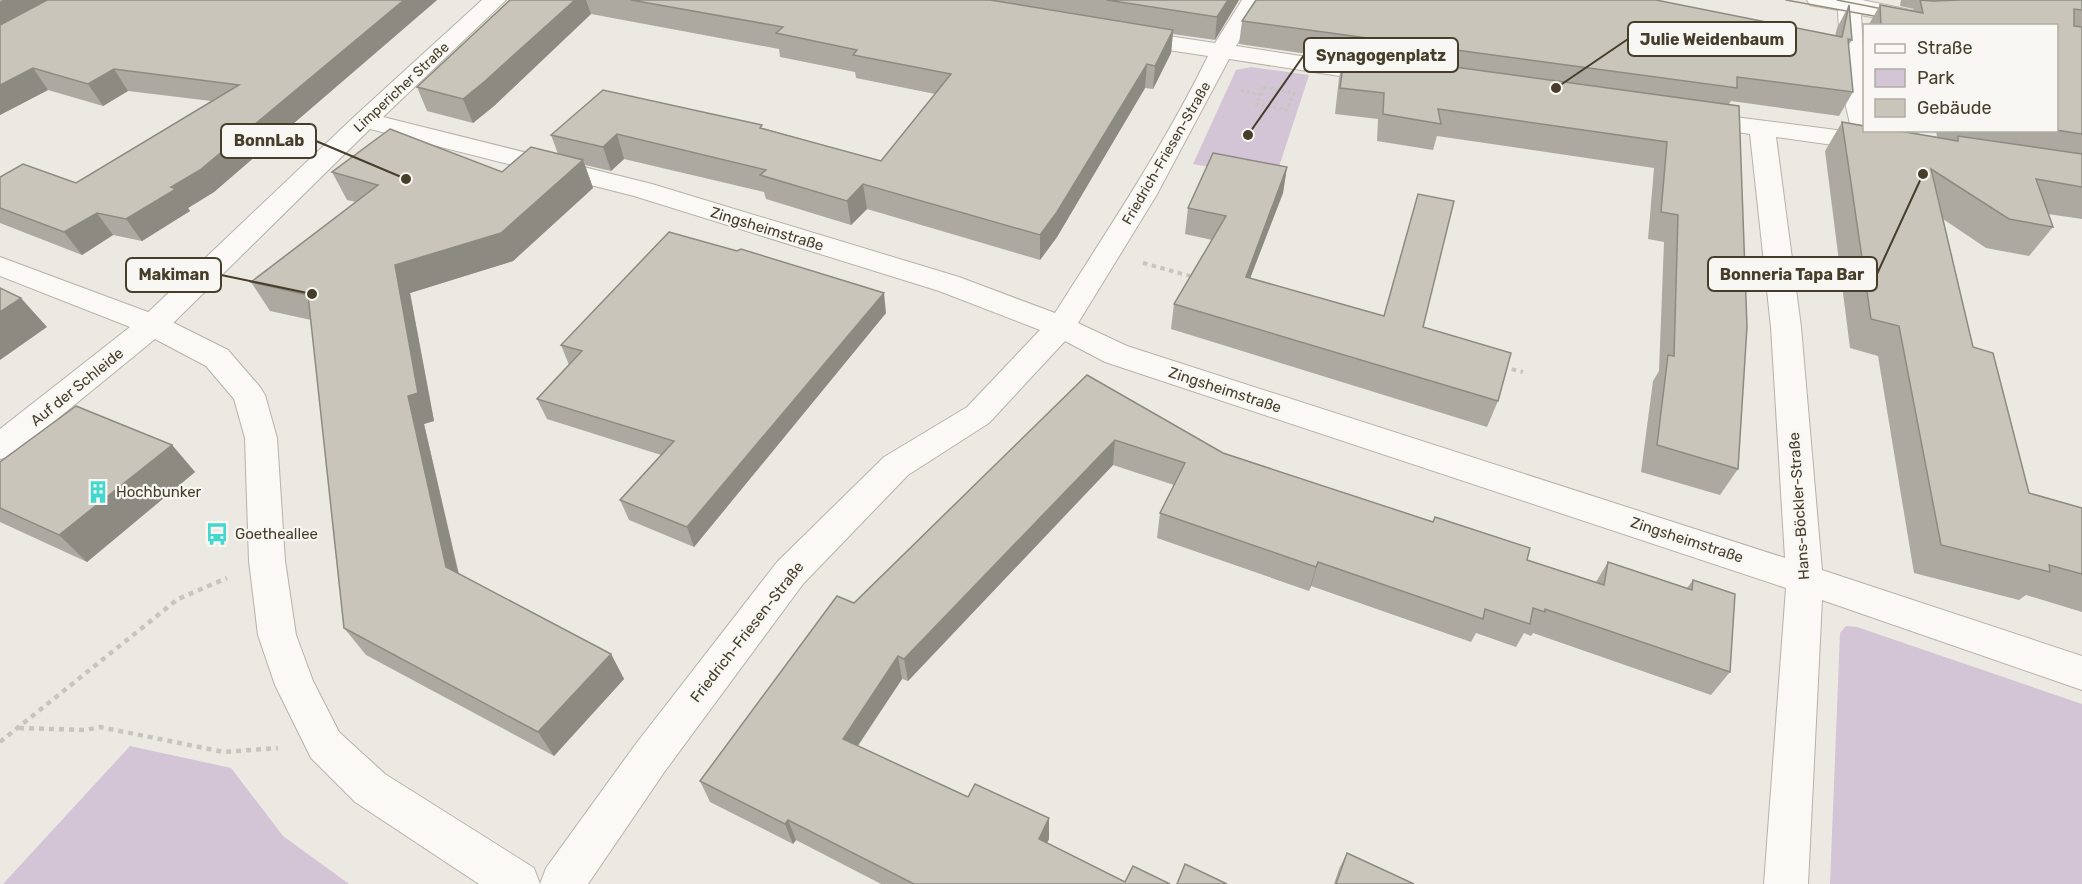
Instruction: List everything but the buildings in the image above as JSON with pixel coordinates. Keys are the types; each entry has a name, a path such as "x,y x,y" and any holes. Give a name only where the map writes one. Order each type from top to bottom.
{"street":[{"name":"Limpericher Straße","path":"153,325 365,120 495,0"},
{"name":"Friedrich-Friesen-Straße","path":"562,884 650,758 790,573 896,466 978,415 1062,327 1148,186 1206,84 1221,52 1253,0"},
{"path":"1818,0 1850,3 1945,24"},
{"path":"1850,3 1854,90 1863,126"},
{"path":"1105,33 1406,79"},
{"path":"1667,115 1901,147"},
{"name":"Zingsheimstraße","path":"365,120 643,190 949,284 1062,327 1116,354 1805,579 2082,673"},
{"name":"Hans-Böckler-Straße","path":"1762,129 1786,327 1805,579 1786,884"},
{"path":"1864,132 1867,142"},
{"path":"0,266 153,325 217,358 249,395 261,438 267,561 277,634 295,685 326,745 370,788 518,884"},
{"name":"Auf der Schleide","path":"0,447 153,325"}],"path":[{"path":"1264,87 1294,93 1287,110 1256,104 1261,95 1264,87"},
{"path":"1108,252 1200,279"},
{"path":"1499,366 1522,372"},
{"path":"0,742 178,599 267,561"},
{"path":"18,728 86,730 100,727 224,752 326,745"}],"green space":[{"path":"1251,67 1309,75 1275,179 1193,164 1236,70"},
{"path":"1846,626 1857,627 2082,704 2082,884 1830,884 1840,633"},
{"path":"130,746 231,768 283,836 349,884 3,884"}],"tram line":[{"path":"1786,0 1890,19"},
{"path":"1837,0 1893,11"}],"place":[{"name":"Julie Weidenbaum","path":"1556,88"},
{"name":"Synagogenplatz","path":"1248,135"},
{"name":"Bonneria Tapa Bar","path":"1923,174"},
{"name":"BonnLab","path":"406,179"},
{"name":"Makiman","path":"312,294"},
{"name":"Hochbunker","path":"98,492"},
{"name":"Goetheallee","path":"217,534"}]}
